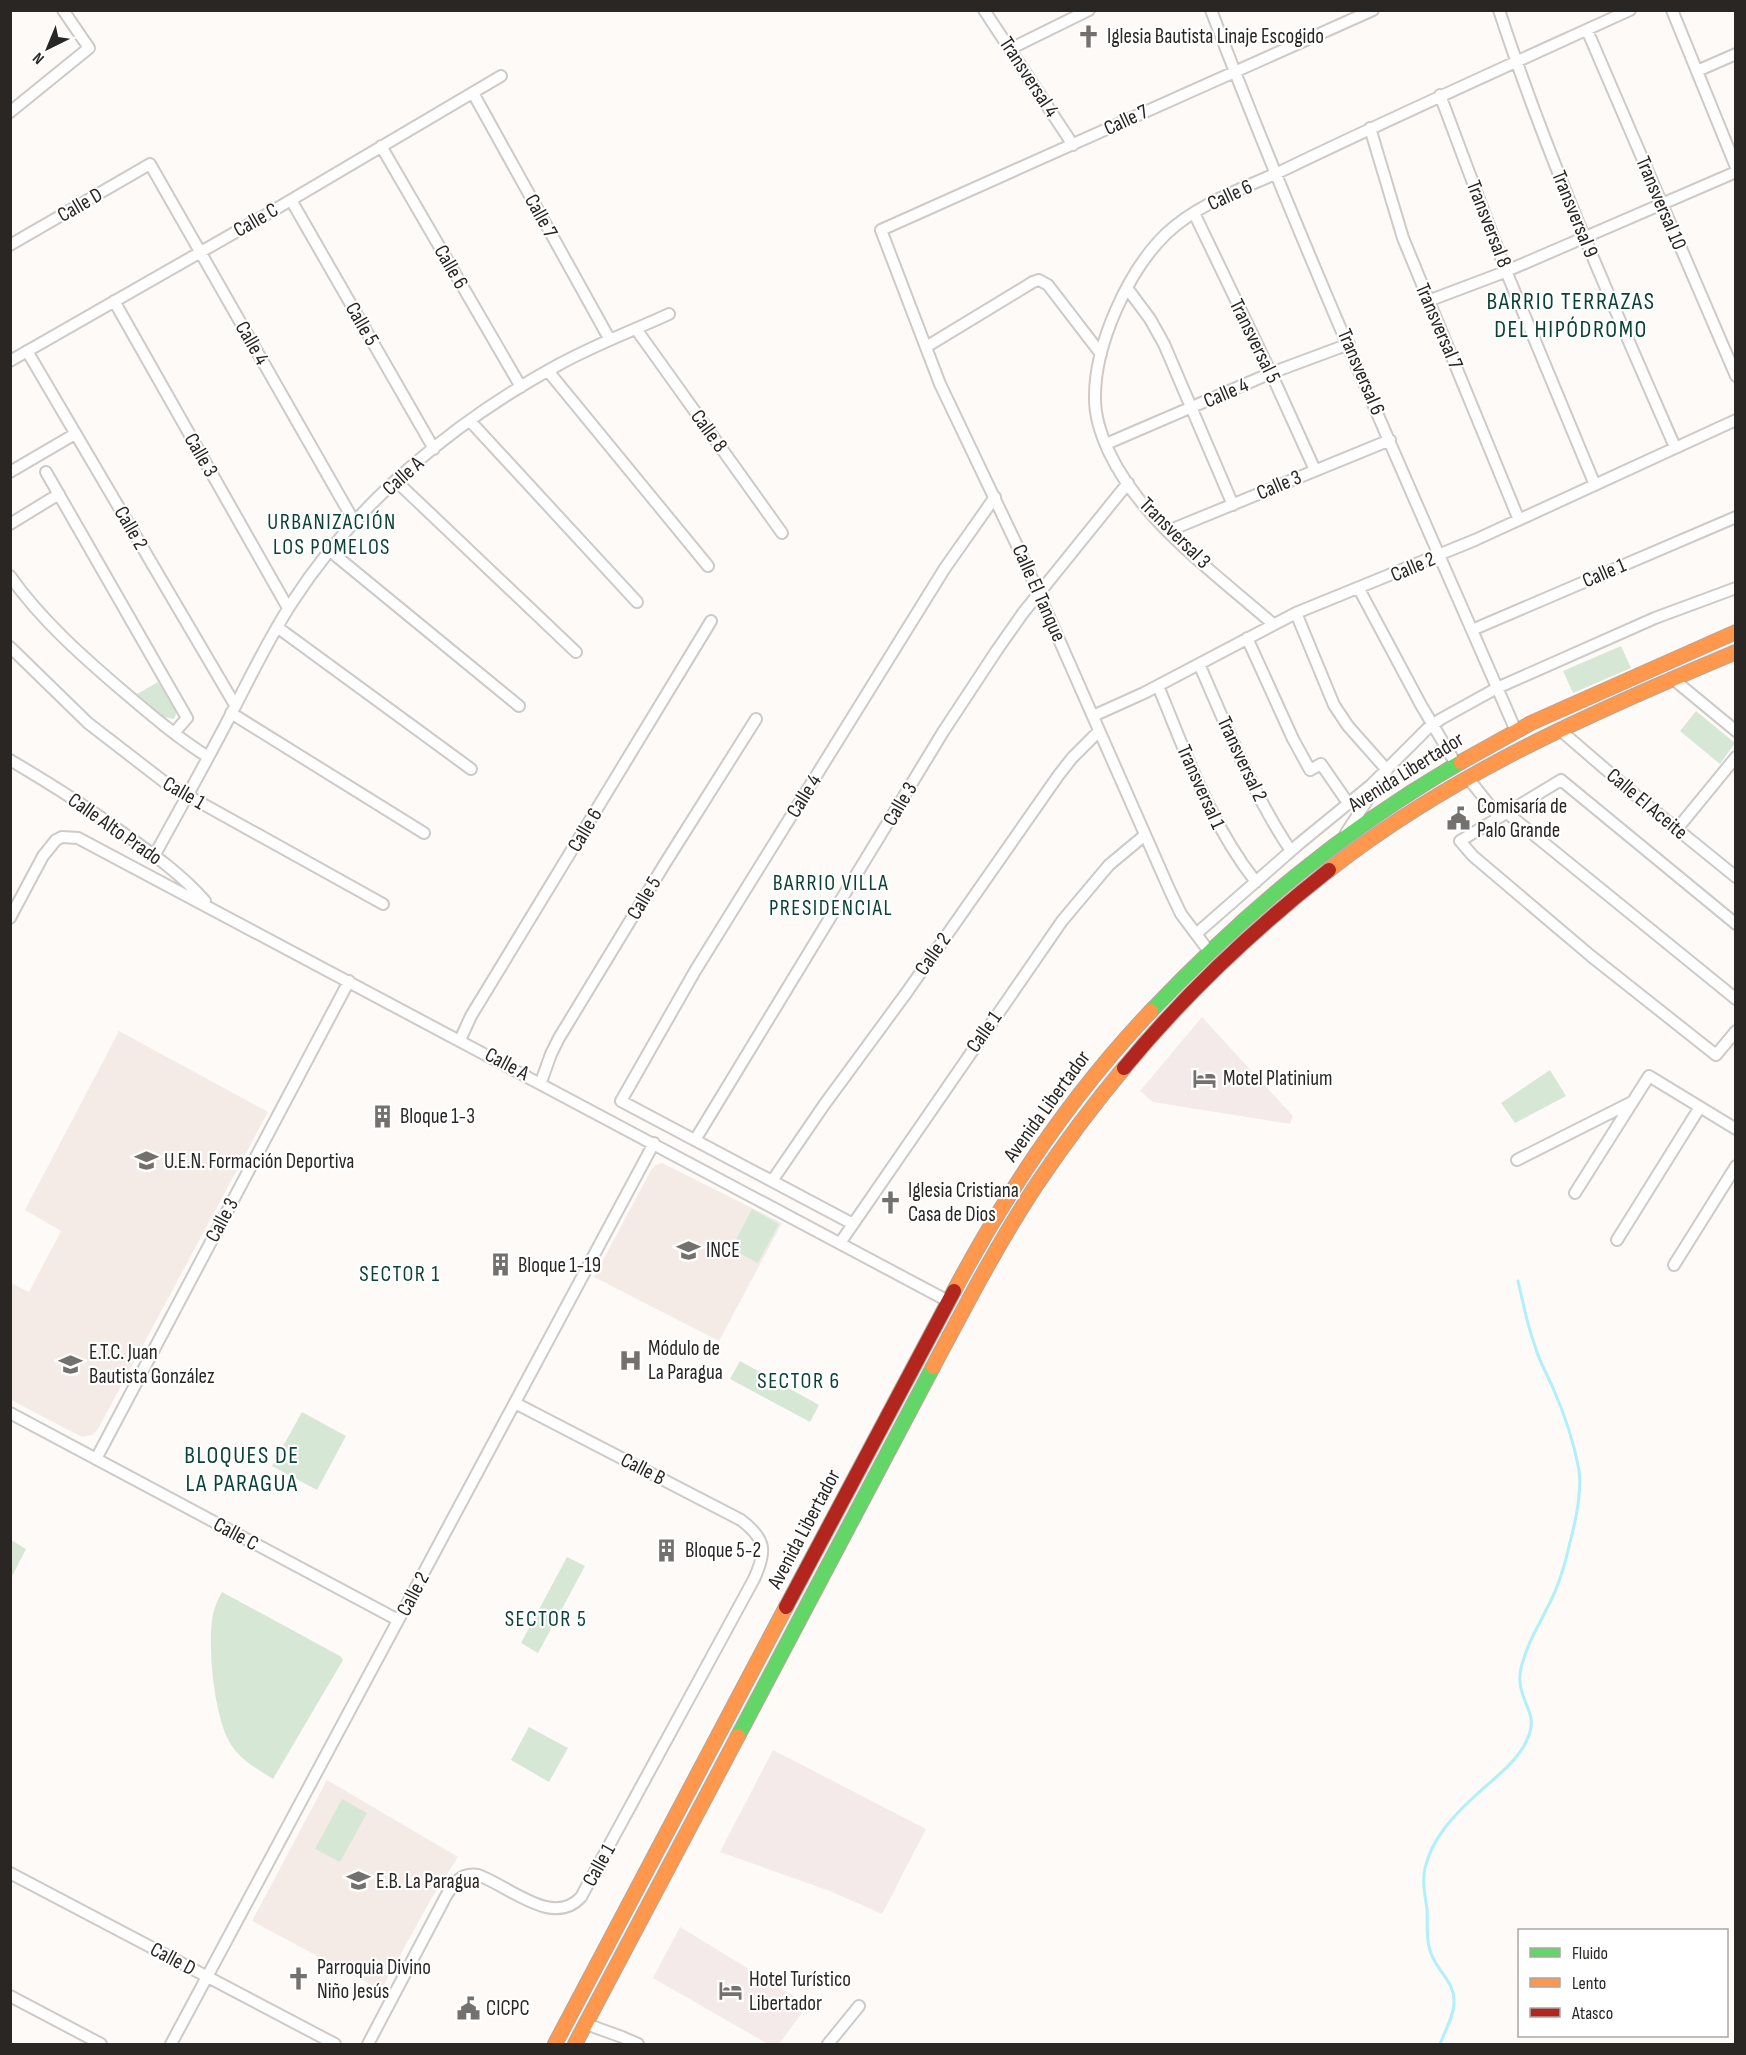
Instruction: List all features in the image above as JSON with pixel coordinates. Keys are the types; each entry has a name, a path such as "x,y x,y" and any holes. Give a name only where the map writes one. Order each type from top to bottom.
{"main road":[{"name":"Avenida Libertador","path":"555,2044 948,1301 999,1211 1059,1121 1131,1030 1208,950 1276,889 1344,837 1456,764 1516,731 1736,632"},
{"name":"Avenida Libertador","path":"575,2044 1008,1228 1054,1158 1129,1059 1195,987 1268,919 1328,870 1398,821 1510,754 1736,651"},
{"path":"1456,764 1468,778"},
{"path":"948,1301 964,1309"}],"street":[{"path":"10,112 88,48 63,10"},
{"name":"Transversal 4","path":"984,10 1072,145"},
{"path":"1010,49 1089,10"},
{"name":"Transversal 6","path":"1211,10 1234,71 1348,344 1516,731"},
{"name":"Calle 7","path":"881,230 1372,10"},
{"name":"Transversal 9","path":"1499,10 1516,62 1583,238 1675,447"},
{"name":"Calle 6","path":"1101,354 1113,317 1127,288 1166,234 1194,213 1440,95 1630,10"},
{"path":"1672,10 1736,167"},
{"name":"Transversal 10","path":"1587,30 1736,376"},
{"path":"1697,71 1736,54"},
{"name":"Calle C","path":"10,361 291,200 501,76"},
{"name":"Calle 7","path":"472,93 610,340"},
{"name":"Transversal 8","path":"1440,95 1506,271 1595,485"},
{"name":"Transversal 7","path":"1370,128 1402,238 1519,520"},
{"name":"Calle 6","path":"381,146 521,387"},
{"name":"Calle D","path":"10,245 150,164"},
{"name":"Calle 4","path":"150,164 355,523"},
{"path":"1428,301 1506,271 1736,172"},
{"name":"Calle 5","path":"291,200 434,449"},
{"name":"Transversal 5","path":"1194,213 1315,470"},
{"name":"Calle El Tanque","path":"881,230 940,384 995,497 1170,891 1181,914 1208,950"},
{"path":"926,347 1033,282 1040,280 1048,285 1101,354"},
{"path":"1127,288 1156,329 1233,504"},
{"name":"Calle 3","path":"114,301 288,608"},
{"name":"Calle A","path":"154,856 288,608 330,550 355,523 396,482 434,449 521,387 610,340 669,314"},
{"name":"Calle 8","path":"636,329 782,533"},
{"name":"Calle 4","path":"1106,444 1271,373 1348,344"},
{"name":"Calle 2","path":"27,351 233,709 424,833"},
{"name":"Transversal 3","path":"1101,354 1095,382 1097,417 1106,444 1128,483 1141,502 1168,531 1273,624"},
{"path":"548,371 708,566"},
{"name":"Calle 2","path":"1093,716 1158,686 1273,624 1439,556 1736,420"},
{"path":"471,421 637,602"},
{"path":"10,472 75,434"},
{"name":"Calle 3","path":"1168,531 1390,440"},
{"path":"46,472 187,718 174,733"},
{"path":"396,482 576,652"},
{"name":"Calle 3","path":"695,1140 943,732 1010,630 1128,483"},
{"path":"10,524 59,494"},
{"name":"Calle 4","path":"654,1119 621,1101 695,971 945,568 995,497"},
{"name":"Calle 1","path":"1472,630 1736,517"},
{"path":"330,550 519,706"},
{"path":"10,576 46,618 112,682 174,733 208,757"},
{"path":"1359,588 1432,725 1456,764"},
{"name":"Avenida Libertador","path":"1197,934 1386,770 1432,725 1497,688 1655,618 1736,588"},
{"path":"1296,614 1334,705 1348,726 1386,770 1344,837"},
{"name":"Calle 6","path":"460,1040 471,1016 711,621"},
{"path":"277,627 471,769"},
{"path":"1247,638 1293,739 1310,770 1321,764 1348,803"},
{"name":"Calle 1","path":"10,647 63,701 167,784 383,904"},
{"name":"Transversal 2","path":"1199,664 1237,752 1275,826 1291,851"},
{"path":"1673,680 1736,731"},
{"name":"Transversal 1","path":"1158,686 1206,801 1231,848 1256,882"},
{"name":"Calle 5","path":"541,1082 559,1038 756,718"},
{"name":"Calle El Aceite","path":"1560,730 1736,877"},
{"name":"Calle 2","path":"772,1181 1058,776 1099,731"},
{"path":"1677,829 1736,758"},
{"name":"Calle Alto Prado","path":"10,760 84,805 154,856 190,884 212,908"},
{"path":"1468,778 1503,815 1736,999"},
{"path":"1736,924 1561,780 1460,841 1473,856 1591,956 1716,1055 1736,1031"},
{"name":"Calle 1","path":"840,1243 1055,930 1109,866 1145,835"},
{"name":"Calle A","path":"10,918 43,856 56,840 62,837 78,838 541,1082 948,1301"},
{"name":"Calle 3","path":"96,1459 349,981"},
{"path":"1575,1193 1649,1076 1736,1129"},
{"path":"1516,1160 1632,1102"},
{"path":"1617,1240 1700,1107"},
{"path":"654,1119 853,1224"},
{"name":"Calle 2","path":"171,2044 515,1403 649,1140 654,1119"},
{"path":"714,1175 724,1156"},
{"path":"1674,1265 1736,1166"},
{"name":"Calle B","path":"515,1403 734,1516 749,1527 762,1545"},
{"name":"Calle C","path":"10,1413 398,1620"},
{"name":"Calle 1","path":"368,2044 446,1896 461,1877 470,1874 478,1875 552,1909 571,1905 581,1897 754,1579 763,1558 762,1545"},
{"name":"Calle D","path":"10,1873 335,2044"},
{"path":"10,1996 101,2044"},
{"path":"828,2044 859,2006"},
{"path":"586,2024 638,2044"}],"shaded area":[{"name":"Motel Platinium","path":"1202,1017 1293,1116 1290,1124 1153,1102 1140,1091"},
{"name":"U.E.N. Formación Deportiva","path":"119,1031 268,1112 98,1429 92,1435 82,1437 11,1400 11,1283 29,1292 61,1231 25,1210"},
{"name":"INCE","path":"662,1163 782,1223 719,1341 594,1277 651,1170"},
{"path":"773,1750 926,1829 882,1914 830,1891 720,1852"},
{"name":"E.B. La Paragua","path":"327,1780 458,1857 431,1899 381,1990 252,1921"},
{"name":"Hotel Turístico Libertador","path":"680,1927 808,2005 779,2044 768,2044 653,1978"}],"green space":[{"path":"1621,646 1631,668 1573,693 1563,671"},
{"path":"158,682 177,712 174,719 163,717 137,694"},
{"path":"1696,711 1735,743 1720,764 1680,731"},
{"path":"1550,1070 1566,1096 1515,1123 1501,1103"},
{"path":"752,1209 779,1224 758,1263 731,1249"},
{"path":"740,1361 819,1405 810,1422 730,1379"},
{"path":"302,1412 346,1436 317,1490 272,1466"},
{"path":"11,1540 26,1549 11,1578"},
{"path":"567,1557 585,1566 538,1653 521,1643"},
{"path":"222,1592 340,1656 343,1660 273,1779 249,1764 234,1749 224,1731 213,1680 211,1643 213,1614"},
{"path":"529,1727 568,1748 549,1782 511,1760"},
{"path":"342,1799 367,1813 340,1862 315,1849"}],"waterway":[{"path":"1440,2044 1453,2013 1454,1996 1429,1946 1425,1868 1438,1837 1452,1819 1510,1764 1526,1742 1530,1732 1531,1717 1521,1691 1521,1668 1529,1643 1561,1577 1579,1497 1579,1470 1571,1439 1565,1418 1537,1352 1527,1322 1518,1281"}],"traffic: fast":[{"path":"1151,1011 1222,940 1297,875 1376,816 1461,762"},
{"path":"738,1736 933,1367"}],"traffic: slow":[{"path":"1461,762 1531,723 1736,632"},
{"path":"1329,870 1424,804 1474,775 1577,722 1736,652"},
{"path":"954,1291 996,1217 1043,1145 1094,1076 1151,1011"},
{"path":"933,1367 983,1274 1037,1184 1068,1139 1124,1068"},
{"path":"555,2044 786,1607"},
{"path":"575,2044 738,1736"}],"traffic: jam":[{"path":"1124,1068 1171,1014 1221,963 1329,870"},
{"path":"786,1607 954,1291"}],"place":[{"name":"Iglesia Bautista Linaje Escogido","path":"1089,36"},
{"name":"Comisaría de Palo Grande","path":"1459,818"},
{"name":"Motel Platinium","path":"1205,1078"},
{"name":"Bloque 1-3","path":"382,1116"},
{"name":"U.E.N. Formación Deportiva","path":"146,1161"},
{"name":"Iglesia Cristiana Casa de Dios","path":"890,1202"},
{"name":"INCE","path":"688,1250"},
{"name":"Bloque 1-19","path":"500,1265"},
{"name":"Módulo de La Paragua","path":"630,1360"},
{"name":"E.T.C. Juan Bautista González","path":"71,1364"},
{"name":"Bloque 5-2","path":"667,1550"},
{"name":"E.B. La Paragua","path":"358,1881"},
{"name":"Parroquia Divino Niño Jesús","path":"299,1979"},
{"name":"Hotel Turístico Libertador","path":"731,1991"},
{"name":"CICPC","path":"468,2008"}],"district":[{"name":"BARRIO TERRAZAS DEL HIPÓDROMO","path":"1571,315"},
{"name":"URBANIZACIÓN LOS POMELOS","path":"332,534"},
{"name":"BARRIO VILLA PRESIDENCIAL","path":"831,896"},
{"name":"SECTOR 1","path":"400,1274"},
{"name":"SECTOR 6","path":"799,1381"},
{"name":"BLOQUES DE LA PARAGUA","path":"242,1469"},
{"name":"SECTOR 5","path":"546,1619"}]}
